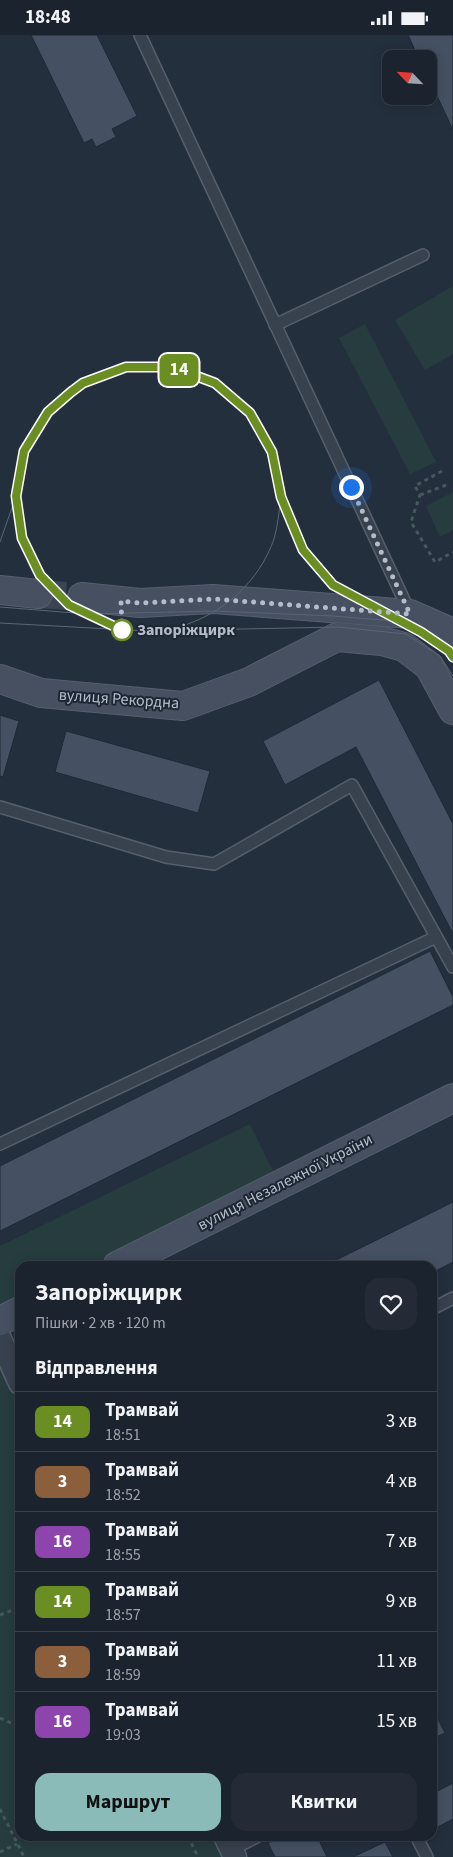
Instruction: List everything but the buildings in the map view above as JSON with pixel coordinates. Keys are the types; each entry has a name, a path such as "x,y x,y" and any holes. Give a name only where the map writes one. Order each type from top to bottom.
{"street":[{"path":"0,590 38,593"},
{"path":"82,597 140,603 213,599 410,614 453,633"},
{"path":"410,614 404,647 429,666 453,710"},
{"name":"вулиця Рекордна","path":"0,679 41,693 183,705 249,682 337,637 382,641 404,647"},
{"name":"вулиця Незалежної України","path":"138,1261 453,1097"},
{"path":"0,1321 15,1314"},
{"path":"0,1339 15,1372"}],"lane":[{"path":"140,35 410,614"},
{"path":"275,325 423,255"},
{"path":"0,807 166,857 214,864 352,785 453,967"},
{"path":"0,1145 436,937"},
{"path":"437,1306 453,1298"},
{"path":"230,1848 246,1841"},
{"path":"419,1841 427,1857"}],"path":[{"path":"442,471 415,486 420,495 411,522 435,562 453,552"},
{"path":"420,495 449,483"},
{"path":"0,1615 15,1609"},
{"path":"0,1718 15,1725"},
{"path":"0,1809 15,1840"},
{"path":"16,1841 24,1857"},
{"path":"190,1841 198,1857"},
{"path":"0,1852 17,1844"}],"green space":[{"path":"453,286 453,354 425,370 395,320"},
{"path":"365,324 436,462 410,474 339,338"},
{"path":"453,492 453,530 440,537 426,506"},
{"path":"250,1124 275,1175 98,1261 15,1261 15,1302 0,1309 0,1246"},
{"path":"0,1338 15,1371 15,1841 228,1841 236,1857 0,1857"}],"tunnel":[{"path":"38,594 82,597"}],"tram line":[{"path":"0,542 16,496 24,451 48,412 83,383 126,367 172,367 215,383 250,413 273,452 281,497 303,550 333,585 421,632 449,650 453,657"},
{"name":"14","path":"122,630 69,605 40,575 22,538 16,496 24,451 48,412 83,383 126,367 172,367 215,383 250,413 272,452 281,497 303,550 333,585 421,632 449,651 453,657"},
{"path":"179,627 210,614 224,605 249,582 259,569 274,539 281,497"},
{"path":"16,501 22,538 40,575 69,605 82,612"},
{"path":"0,607 87,614 215,611 333,616 395,621"},
{"path":"0,623 147,631 338,627 406,634 440,656 453,676"}],"place":[{"name":"Запоріжцирк","path":"122,630"}],"route":[{"path":"122,630 121,601 140,603 213,599 410,614 351,487"}]}
